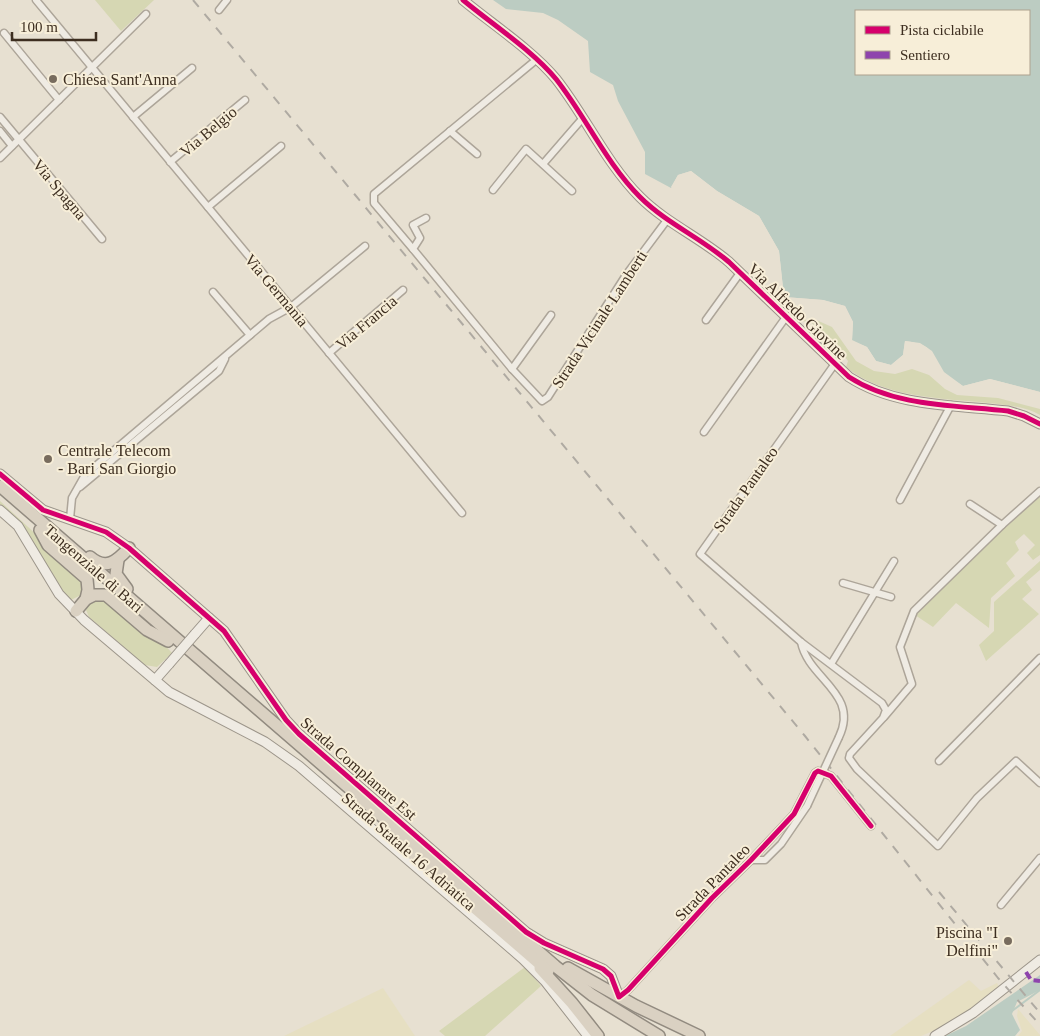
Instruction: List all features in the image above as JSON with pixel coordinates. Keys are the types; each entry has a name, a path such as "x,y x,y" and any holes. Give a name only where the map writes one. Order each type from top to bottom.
{"highway":[{"name":"Tangenziale di Bari","path":"0,486 42,527 186,652"},
{"name":"Tangenziale di Bari","path":"0,496 42,527"},
{"path":"86,600 88,590 87,578 48,544 42,527 58,529 95,561 107,564 118,560 129,548"},
{"path":"118,560 116,568 118,580 159,617 170,638"},
{"path":"76,611 94,594 106,595 147,630 170,638"},
{"name":"Strada Statale 16 Adriatica","path":"186,652 575,992 644,1036"},
{"path":"531,952 700,1036"},
{"path":"531,952 598,1036"},
{"name":"Strada Statale 16 Adriatica","path":"531,952 592,995 662,1034"},
{"path":"655,1015 662,1034 675,1025 679,1026"}],"street":[{"name":"Via Germania","path":"36,0 462,513"},
{"path":"219,10 227,0"},
{"name":"Via Alfredo Giovine","path":"463,0 536,60 554,78 638,196 667,220 710,247 740,273 834,365 856,382 880,393 900,398 1008,412 1024,416 1040,424"},
{"path":"0,158 146,14"},
{"path":"4,33 59,100"},
{"name":"Strada Vicinale Lamberti","path":"536,60 373,196 374,203 538,399 546,400 626,275 667,220"},
{"path":"133,117 192,68"},
{"name":"Via Belgio","path":"170,162 245,100"},
{"name":"Via Spagna","path":"0,117 102,239"},
{"path":"543,164 582,119"},
{"path":"0,131 12,146"},
{"path":"450,131 477,154"},
{"path":"208,207 281,146"},
{"path":"493,190 526,149 572,191"},
{"path":"413,249 420,238 412,225 426,218"},
{"path":"70,519 72,498 85,475 269,319 291,307 365,246"},
{"path":"706,320 740,273"},
{"name":"Via Francia","path":"329,353 403,290"},
{"path":"213,292 250,335"},
{"path":"512,369 551,315"},
{"path":"704,432 786,317"},
{"name":"Strada Pantaleo","path":"834,365 700,554 802,642 882,703 886,710 883,718"},
{"path":"900,500 951,405"},
{"name":"Strada Complanare Est","path":"0,474 36,505 114,536 129,548 234,642 286,720 299,734 526,932 544,943 608,973 615,983 619,997"},
{"path":"1040,491 1002,525 914,612 900,647 912,684 850,754 849,758 857,769 938,846 977,798 1016,761 1040,783"},
{"path":"970,504 1002,525"},
{"path":"0,510 18,526 59,594 76,611 155,680 184,701 264,742 299,766 523,959 545,980 588,1036"},
{"path":"831,664 894,561"},
{"path":"843,583 891,597"},
{"path":"155,680 209,618"},
{"name":"Strada Pantaleo","path":"751,860 765,860 781,844 807,806 839,737 844,720 840,700 810,664 803,652 802,642"},
{"path":"939,761 1040,658"},
{"name":"Strada Pantaleo","path":"619,997 628,990 798,808 812,776 818,771 831,776 872,826"},
{"path":"1001,905 1040,858"},
{"path":"935,1036 989,1002 1040,960"}],"shaded area":[{"path":"493,0 1040,0 1040,392 990,379 963,386 943,372 927,347 905,341 903,355 891,365 876,361 867,347 852,341 853,322 845,306 823,300 784,297 779,251 759,216 717,191 691,171 678,175 671,188 645,174 645,152 618,101 613,85 590,72 588,41 558,20 543,13 506,9"},
{"path":"1040,975 1040,990 1017,1002 1012,1014 1020,1030 1015,1036 945,1036 966,1026"},
{"path":"969,980 981,991 997,983 1000,989 956,1019 933,1031 921,1036 890,1036"},
{"path":"383,988 415,1036 284,1036"},
{"path":"1018,1009 1040,1036 1018,1036 1022,1031 1017,1016"}],"green space":[{"path":"95,0 154,0 121,31"},
{"path":"794,316 806,320 814,319 832,327 856,361 874,371 895,374 912,369 929,375 945,389 957,395 998,398 1040,409 1040,415 1015,406 932,398 895,391 878,385 846,367 848,361 841,352 842,350 839,350 811,322 800,321"},
{"path":"1040,493 1040,555 1033,560 1027,553 1035,545 1024,534 1015,542 1019,550 1006,563 1015,576 991,598 989,628 956,603 933,627 915,615 940,590 939,588"},
{"path":"0,501 82,577 83,594 71,600 67,598 10,514 0,505"},
{"path":"1040,561 1040,570 1026,582 1032,590 1022,599 1039,614 986,661 979,645 994,631 994,602"},
{"path":"99,596 163,643 172,653 157,667 145,665 89,617 86,610 89,602"},
{"path":"525,967 541,986 485,1036 445,1036 439,1031"}],"pier":[{"path":"691,171 717,191 759,216 779,251 784,297 823,300 845,306 853,322 852,340 867,347 876,361 891,365 903,355 905,341 920,343 932,351 944,372 963,386 990,379 1040,392 1040,395 990,382 962,388 942,374 930,352 919,345 907,344 905,356 892,367 875,363 865,349 850,342 851,322 844,308 823,302 782,298 777,252 757,218 715,193 690,174 679,177 673,188 671,187 678,175"}],"waterway":[{"path":"1012,1011 1040,990"}],"railway":[{"path":"193,0 805,736 998,978 1040,1025"},
{"path":"939,892 1040,1013"}],"marked path":[{"path":"1026,972 1031,980 1040,981"}],"cycle path":[{"path":"463,0 536,58 556,79 606,155 640,197 661,215 729,262 849,377 867,387 906,399 947,406 1008,411 1040,424"},
{"path":"0,474 43,510 106,532 129,548 224,631 286,720 299,734 526,932 544,943 603,969 611,976 619,997 628,990 712,898 794,814 815,773 818,771 831,776 871,826"}],"place":[{"name":"Chiesa Sant'Anna","path":"53,79"},
{"name":"Centrale Telecom - Bari San Giorgio","path":"48,459"},
{"name":"Piscina \"I Delfini\"","path":"1008,941"}]}
